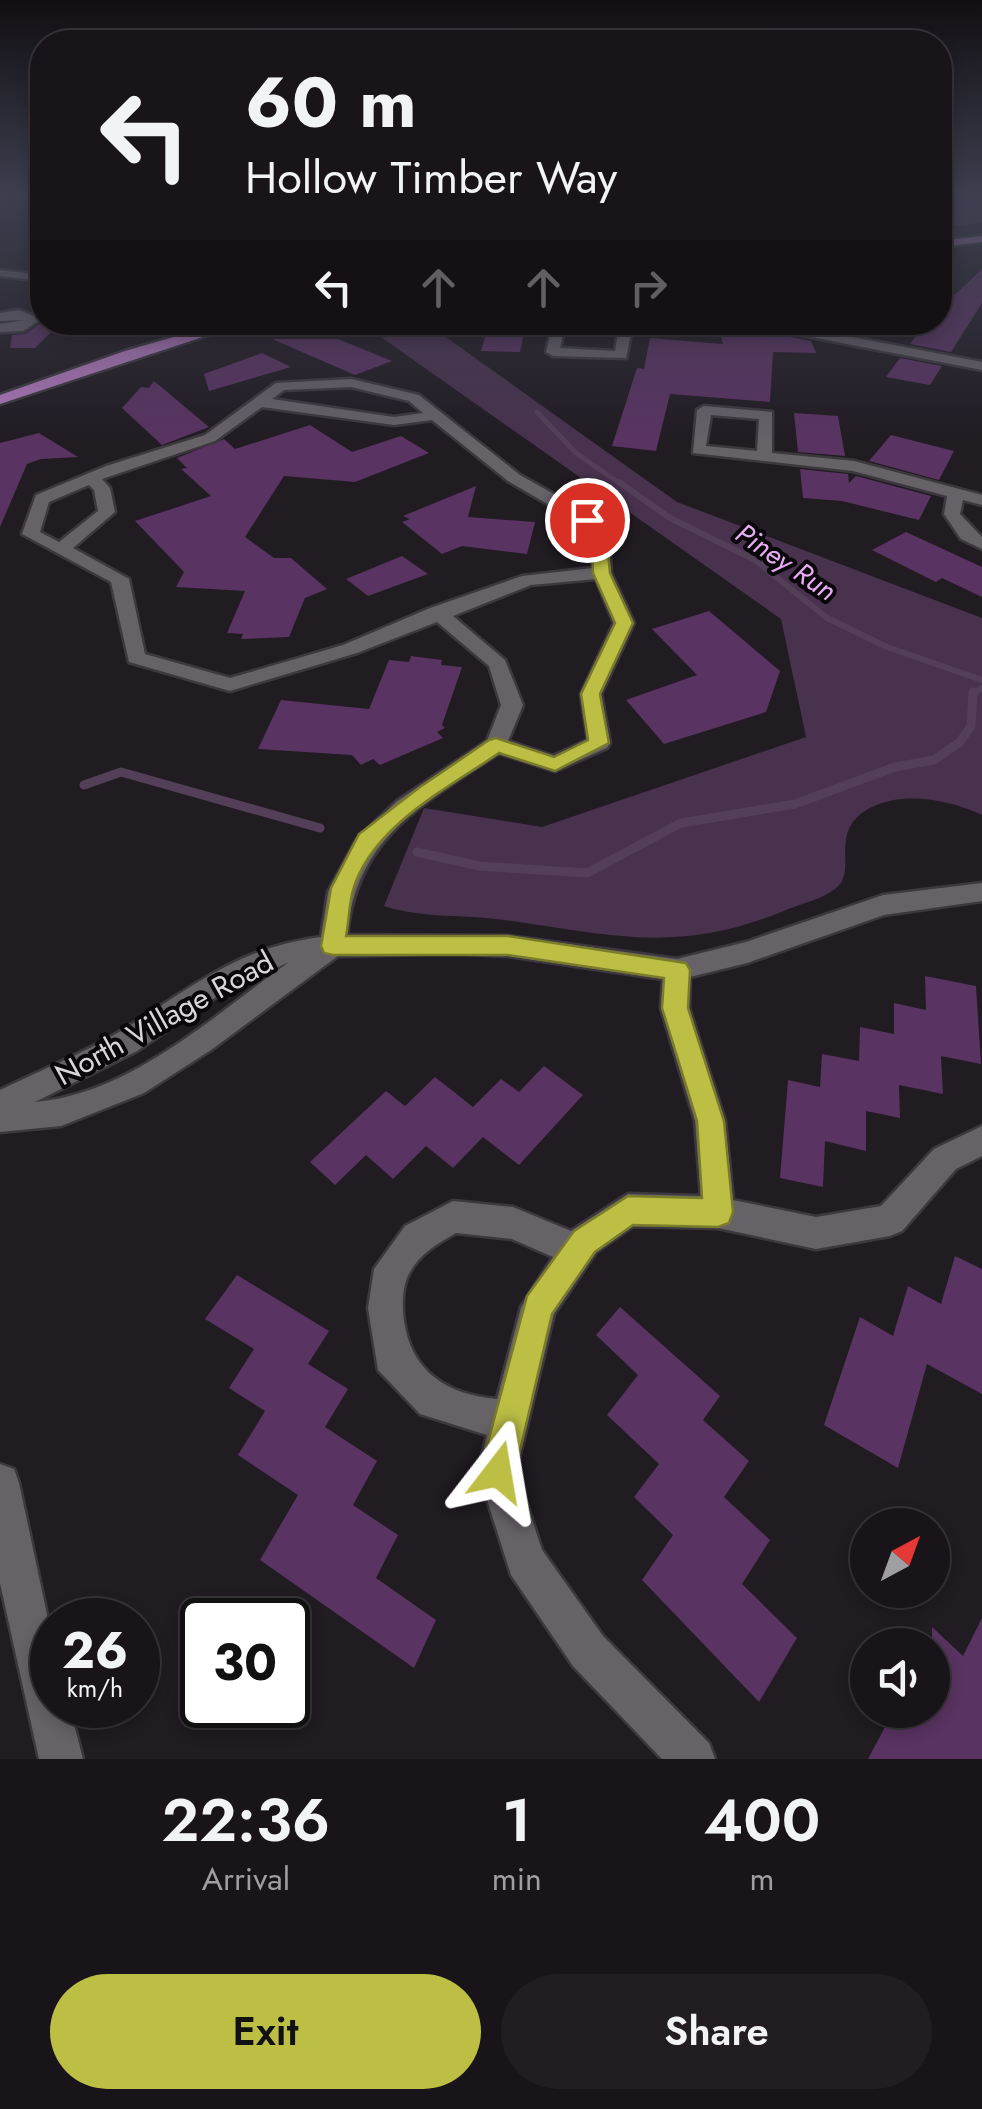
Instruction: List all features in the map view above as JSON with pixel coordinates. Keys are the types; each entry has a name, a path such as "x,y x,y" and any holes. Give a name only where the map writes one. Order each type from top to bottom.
{"main road":[{"path":"0,384 151,335"},
{"path":"0,400 186,335"}],"street":[{"path":"0,318 19,314 30,318"},
{"path":"0,328 18,328 30,321"},
{"path":"557,335 554,352 621,355 624,335"},
{"path":"829,335 888,340 982,366"},
{"path":"496,745 555,764 599,743 590,694 624,623 602,573 600,544 587,520 514,478 414,398 351,383 282,386 210,438 91,478 42,499 31,534 120,579 136,658 230,685 350,649 437,612 528,580 602,573"},
{"path":"259,402 394,421 437,415"},
{"path":"764,457 767,415 704,410 698,450 764,457 854,466 982,500"},
{"path":"61,549 106,512 102,488 91,478"},
{"path":"956,492 952,514 967,535 982,544"},
{"path":"333,946 342,888 367,840 427,792 496,745 512,705 498,664 437,612"},
{"name":"North Village Road","path":"0,1105 127,1042 245,966 278,953 333,946 508,946 677,970 747,952 883,906 982,892"},
{"name":"North Village Road","path":"0,1118 59,1113 126,1086 169,1062 333,946"},
{"path":"677,970 675,1008 710,1121 718,1212"},
{"path":"693,1759 588,1651 525,1562 498,1472 538,1308 584,1241 628,1210 718,1212 816,1234 890,1220 945,1159 982,1140"},
{"path":"511,1419 476,1416 432,1401 391,1357 385,1308 391,1270 418,1237 453,1217 513,1223 578,1251"},
{"path":"0,1483 60,1759"}],"shaded area":[{"path":"378,335 443,335 677,502 982,618 982,815 927,799 899,799 872,807 850,827 842,882 818,898 712,933 646,938 489,918 413,913 384,906 424,808 542,827 806,737 781,619"}],"building":[{"path":"974,277 982,277 982,303 951,352 910,344 917,335 952,335 952,298"},
{"path":"30,330 30,335 48,335 35,348 10,348 12,335"},
{"path":"486,335 524,335 520,352 481,351"},
{"path":"780,335 811,341 816,353 773,352 770,402 670,394 656,451 612,446 637,368 644,369 650,338 723,344 721,336"},
{"path":"272,339 338,339 392,361 355,375"},
{"path":"262,353 291,367 209,391 204,374"},
{"path":"900,358 942,366 930,385 886,377"},
{"path":"154,381 209,427 162,445 122,408 141,387 149,388"},
{"path":"794,413 838,416 845,456 798,452"},
{"path":"310,425 352,452 401,436 429,453 355,482 284,476 245,537 274,558 291,558 327,589 305,598 289,637 241,639 243,634 227,633 245,591 176,587 184,572 135,521 211,496 181,469 187,468 177,458 224,439 235,449"},
{"path":"39,433 78,457 41,459 27,464 0,527 0,443"},
{"path":"891,435 954,451 939,480 869,461"},
{"path":"800,469 848,474 849,483 856,476 931,496 919,520 842,501 803,498"},
{"path":"476,486 468,517 535,522 527,554 462,546 442,554 402,522 410,519 403,516"},
{"path":"906,532 982,567 982,597 942,578 936,582 872,550"},
{"path":"402,556 428,574 368,596 346,579"},
{"path":"709,611 780,671 766,712 664,744 626,700 697,675 652,629"},
{"path":"411,656 462,667 442,725 445,728 437,732 443,738 380,765 373,759 361,765 352,755 258,749 281,700 369,709 389,660 409,662"},
{"path":"925,976 976,986 981,1064 941,1056 943,1094 899,1085 900,1118 866,1111 866,1151 825,1141 823,1187 780,1178 788,1080 820,1087 822,1054 859,1061 860,1027 894,1034 894,1003 926,1010"},
{"path":"544,1066 583,1095 519,1165 483,1137 453,1168 426,1146 393,1179 366,1155 335,1185 310,1162 386,1091 405,1106 435,1077 473,1107 501,1079 519,1092"},
{"path":"955,1256 982,1269 982,1394 927,1364 898,1468 824,1425 860,1317 893,1336 908,1286 941,1304"},
{"path":"237,1275 329,1331 308,1364 348,1389 325,1427 377,1461 353,1505 398,1535 376,1578 436,1620 414,1668 260,1560 298,1495 238,1455 265,1411 229,1388 254,1349 205,1319"},
{"path":"620,1307 720,1396 703,1420 749,1461 724,1497 770,1540 742,1584 797,1638 759,1702 642,1580 673,1535 634,1497 659,1464 607,1415 638,1375 596,1335"},
{"path":"982,1618 982,1759 868,1759 884,1728 950,1728 950,1644 963,1656"}],"waterway":[{"name":"Piney Run","path":"537,412 576,453 622,485"},
{"name":"Piney Run","path":"619,482 670,518 755,560 827,618 887,647 982,680"},
{"path":"973,694 982,688"},
{"path":"417,852 479,866 587,873 681,823 795,804 895,767 934,760 960,742 971,726 973,692"},
{"path":"84,785 121,772 320,828"}],"route":[{"path":"498,1472 538,1308 584,1241 628,1210 718,1212 710,1121 675,1008 677,970 508,946 333,946 342,888 367,840 427,792 496,745 555,764 599,743 590,694 624,623 602,573 600,544 587,520"}]}
